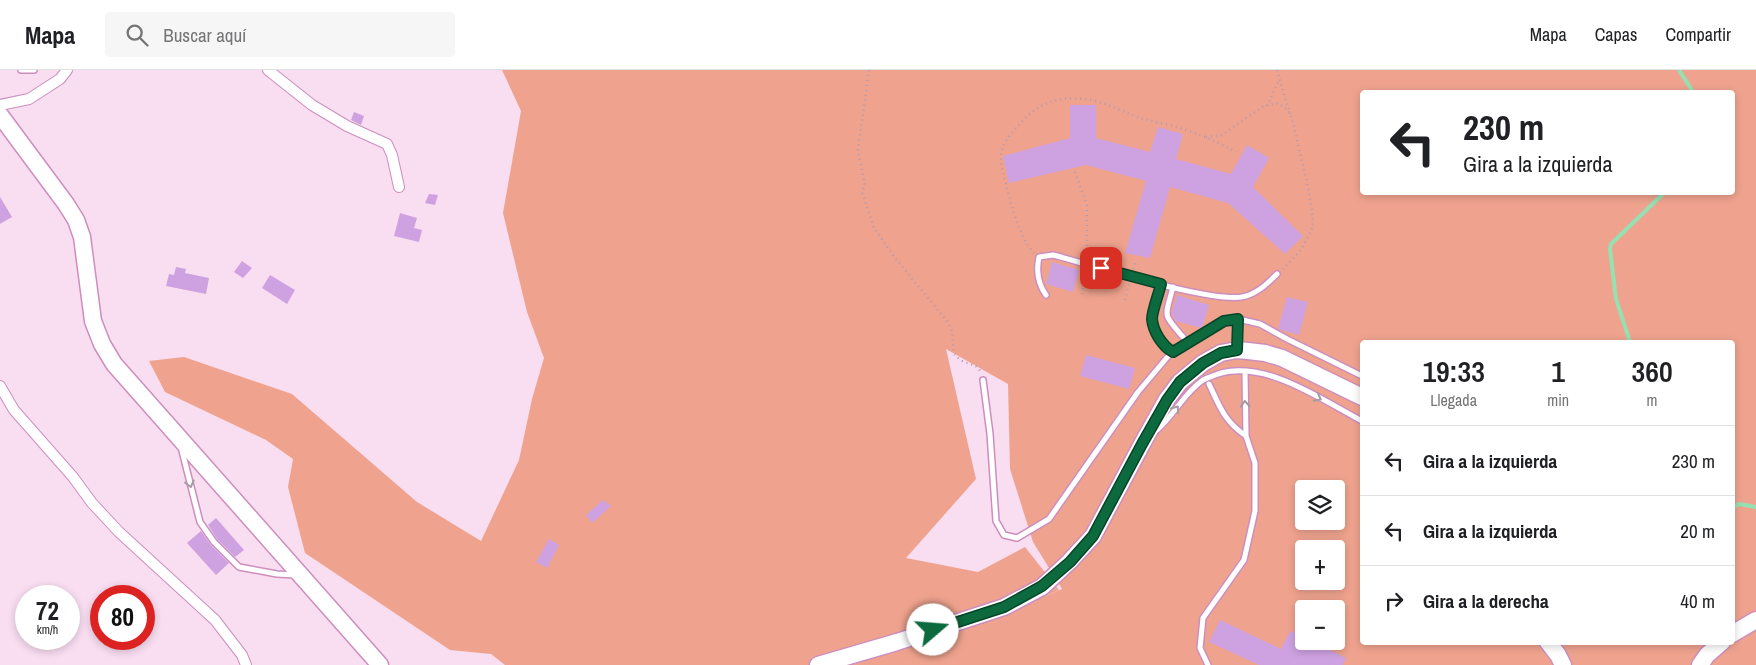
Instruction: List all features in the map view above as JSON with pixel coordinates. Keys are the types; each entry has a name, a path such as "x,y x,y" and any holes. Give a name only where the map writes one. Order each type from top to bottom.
{"highway":[{"path":"0,115 76,220 82,237 93,321 102,344 114,364 380,665"},
{"path":"818,665 897,642 1004,607 1042,586 1070,562 1093,536 1142,444 1167,400 1180,382 1192,370 1221,353 1237,350 1265,353 1282,358 1360,396"},
{"path":"1735,632 1756,620"},
{"path":"1550,645 1558,655 1562,665"},
{"path":"1700,665 1707,655 1719,645"}],"street":[{"path":"0,105 29,99 60,79 68,70"},
{"path":"268,70 312,105 347,126 387,144 392,155 399,187"},
{"path":"0,386 14,410 73,477 92,503 120,532 215,620 242,656 246,665"}],"lane":[{"path":"21,70 34,70"},
{"path":"1046,295 1040,286 1037,266 1039,258 1053,255 1216,297 1245,297 1260,289 1277,274"},
{"path":"1161,284 1152,319 1161,342 1173,352"},
{"path":"1173,287 1166,314 1167,319 1184,337"},
{"path":"983,380 990,434 996,521 1004,535 1017,538 1049,519 1138,392 1173,352 1224,321 1238,319 1260,324 1360,375"},
{"path":"1237,350 1238,319"},
{"path":"1142,444 1168,420 1187,393 1206,378 1230,370 1258,372 1292,383 1360,420"},
{"path":"1208,665 1200,648 1203,618 1244,560 1255,511 1255,463 1246,436 1245,371"},
{"path":"1209,384 1226,418 1246,436"},
{"path":"178,437 200,522 214,542 239,567 277,574 300,575"}],"path":[{"path":"869,70 858,150 865,185 862,192 874,228 895,258 947,321 952,331 954,354 963,362 972,364 980,369 983,380"},
{"path":"1277,70 1291,115 1307,182 1313,227 1301,250 1277,274"},
{"path":"1267,106 1279,79"},
{"path":"1039,258 1025,239 1008,194 999,158 1006,140 1026,115 1042,104 1063,100 1086,99 1142,119 1178,127 1205,137 1236,152"},
{"path":"1205,137 1222,135 1262,107 1276,103 1284,107 1291,115"},
{"path":"1075,172 1086,204 1086,264 1082,294"}],"shaded area":[{"path":"502,70 1756,70 1756,665 505,665 491,654 450,650 305,553 288,487 293,459 266,440 165,392 149,361 184,357 292,394 417,502 481,541 519,460 532,399 544,358 527,312 503,213 521,111","holes":["946,349 1008,384 1010,469 1033,542 1062,589 1006,613 1059,590 1025,547 978,572 906,558 976,479"]}],"building":[{"path":"1070,105 1096,105 1096,138 1150,152 1158,127 1183,134 1176,159 1231,174 1247,145 1269,158 1253,187 1303,236 1285,254 1228,203 1170,187 1150,258 1125,253 1146,181 1086,165 1009,183 1003,156 1070,138"},
{"path":"354,112 364,116 361,125 351,120"},
{"path":"429,194 438,195 435,205 425,203"},
{"path":"0,197 12,217 0,224"},
{"path":"400,213 417,218 414,228 422,230 419,242 394,236"},
{"path":"242,261 252,268 243,278 234,272"},
{"path":"1052,262 1079,270 1073,292 1046,284"},
{"path":"176,267 186,269 185,273 209,278 206,294 166,286 169,274 174,275"},
{"path":"270,275 295,290 287,304 262,288"},
{"path":"1177,295 1209,305 1202,328 1175,321 1172,313"},
{"path":"1287,297 1308,302 1299,335 1278,329"},
{"path":"1086,355 1135,368 1129,389 1080,376"},
{"path":"603,500 611,506 592,523 586,515"},
{"path":"216,518 244,550 235,557 217,539 208,525"},
{"path":"201,531 211,545 229,563 216,575 187,543"},
{"path":"549,539 559,545 547,568 536,562"},
{"path":"1220,620 1281,649 1290,631 1295,633 1295,650 1330,650 1346,658 1343,665 1259,665 1209,642"}],"waterway":[{"path":"1679,70 1692,90"},
{"path":"1629,340 1616,299 1611,244 1662,195"},
{"path":"1735,506 1739,504 1756,507"}],"route":[{"path":"933,630 1004,607 1042,586 1070,562 1093,536 1142,444 1167,400 1180,382 1192,370 1203,363 1221,353 1237,350 1238,319 1224,321 1173,352 1166,348 1161,342 1152,319 1161,284 1101,268"}]}
